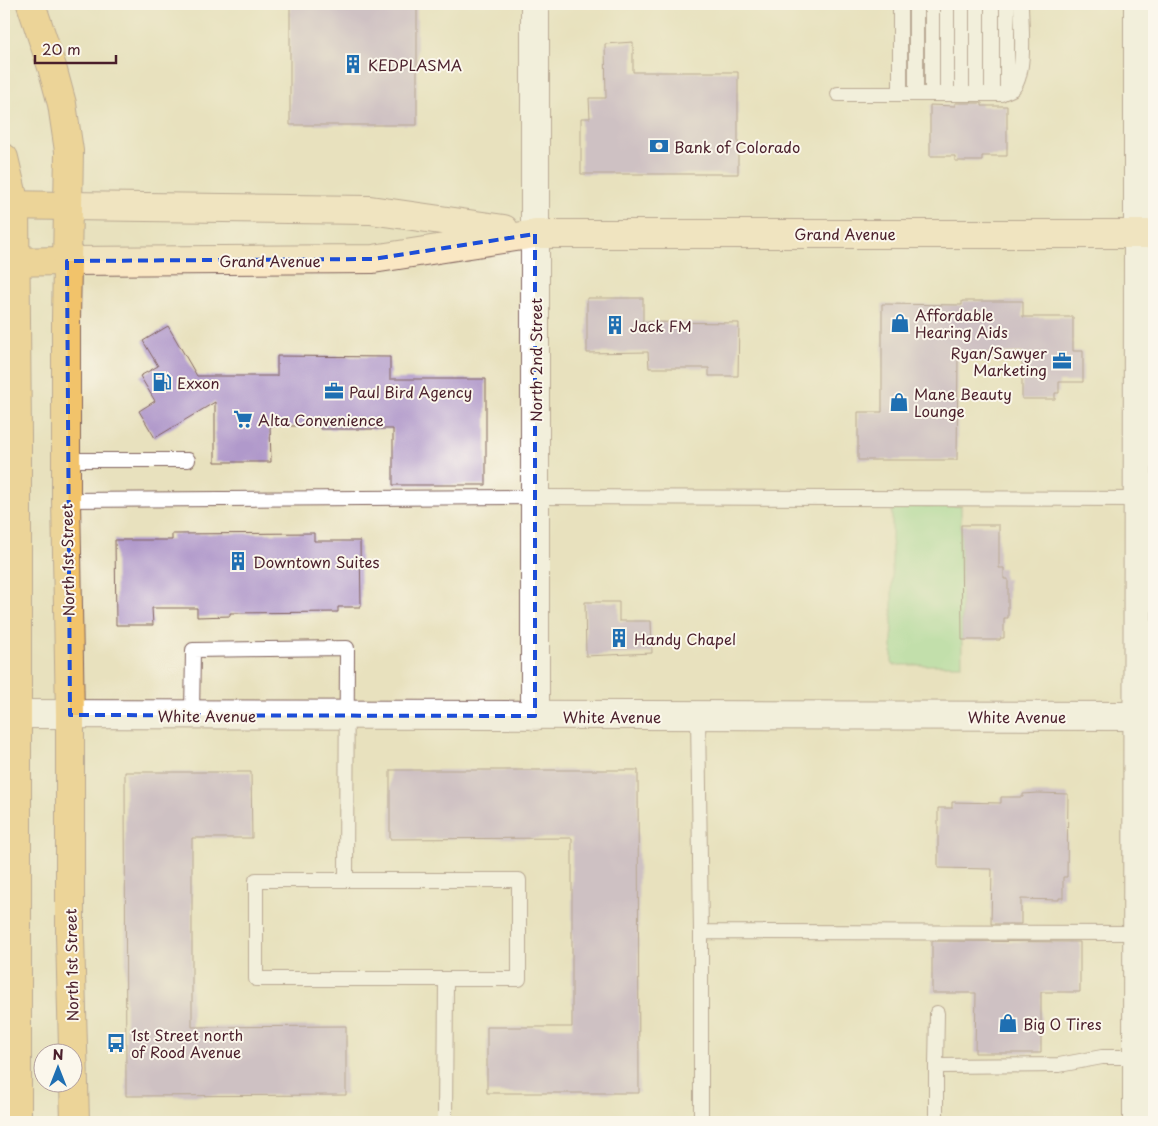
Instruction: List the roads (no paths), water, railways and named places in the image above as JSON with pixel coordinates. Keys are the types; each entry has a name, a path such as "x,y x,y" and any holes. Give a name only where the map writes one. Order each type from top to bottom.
{"main road":[{"name":"North 1st Street","path":"30,4 52,67 62,104 69,151 66,500 70,715 70,936 75,1122"},
{"path":"4,158 10,205 10,262 17,436 10,714 17,1122"},
{"path":"10,205 68,206"},
{"name":"Grand Avenue","path":"68,206 370,210 535,234 1146,233"},
{"name":"Grand Avenue","path":"10,262 374,259 535,234"},
{"path":"4,403 17,436"}],"street":[{"name":"North 2nd Street","path":"535,4 535,716"},
{"path":"1137,1122 1137,1056 1146,933 1146,716 1138,498 1146,233 1138,4"},
{"name":"White Avenue","path":"10,714 1146,716"}],"lane":[{"path":"900,4 900,94"},
{"path":"916,4 916,94"},
{"path":"932,4 932,94"},
{"path":"947,4 947,94"},
{"path":"962,4 962,94"},
{"path":"977,4 977,94"},
{"path":"992,4 992,94"},
{"path":"1007,4 1007,91"},
{"path":"838,94 1001,94 1012,88 1018,78 1021,64 1021,4"},
{"path":"66,460 188,460"},
{"path":"66,500 535,497 1138,498"},
{"path":"192,715 193,650 347,648 346,880"},
{"path":"698,716 701,1122"},
{"path":"256,880 519,880 519,979 446,979 256,979 256,880"},
{"path":"701,932 1146,933"},
{"path":"445,1122 446,979"},
{"path":"936,1122 937,1012"},
{"path":"936,1066 1059,1065 1102,1057 1137,1056"}],"place":[{"name":"KEDPLASMA","path":"353,64"},
{"name":"Bank of Colorado","path":"659,146"},
{"name":"Affordable Hearing Aids","path":"900,323"},
{"name":"Jack FM","path":"615,325"},
{"name":"Ryan/Sawyer Marketing","path":"1062,361"},
{"name":"Exxon","path":"162,382"},
{"name":"Paul Bird Agency","path":"334,391"},
{"name":"Mane Beauty Lounge","path":"899,402"},
{"name":"Alta Convenience","path":"243,419"},
{"name":"Downtown Suites","path":"238,561"},
{"name":"Handy Chapel","path":"619,638"},
{"name":"Big O Tires","path":"1008,1023"},
{"name":"1st Street north of Rood Avenue","path":"116,1043"}]}
